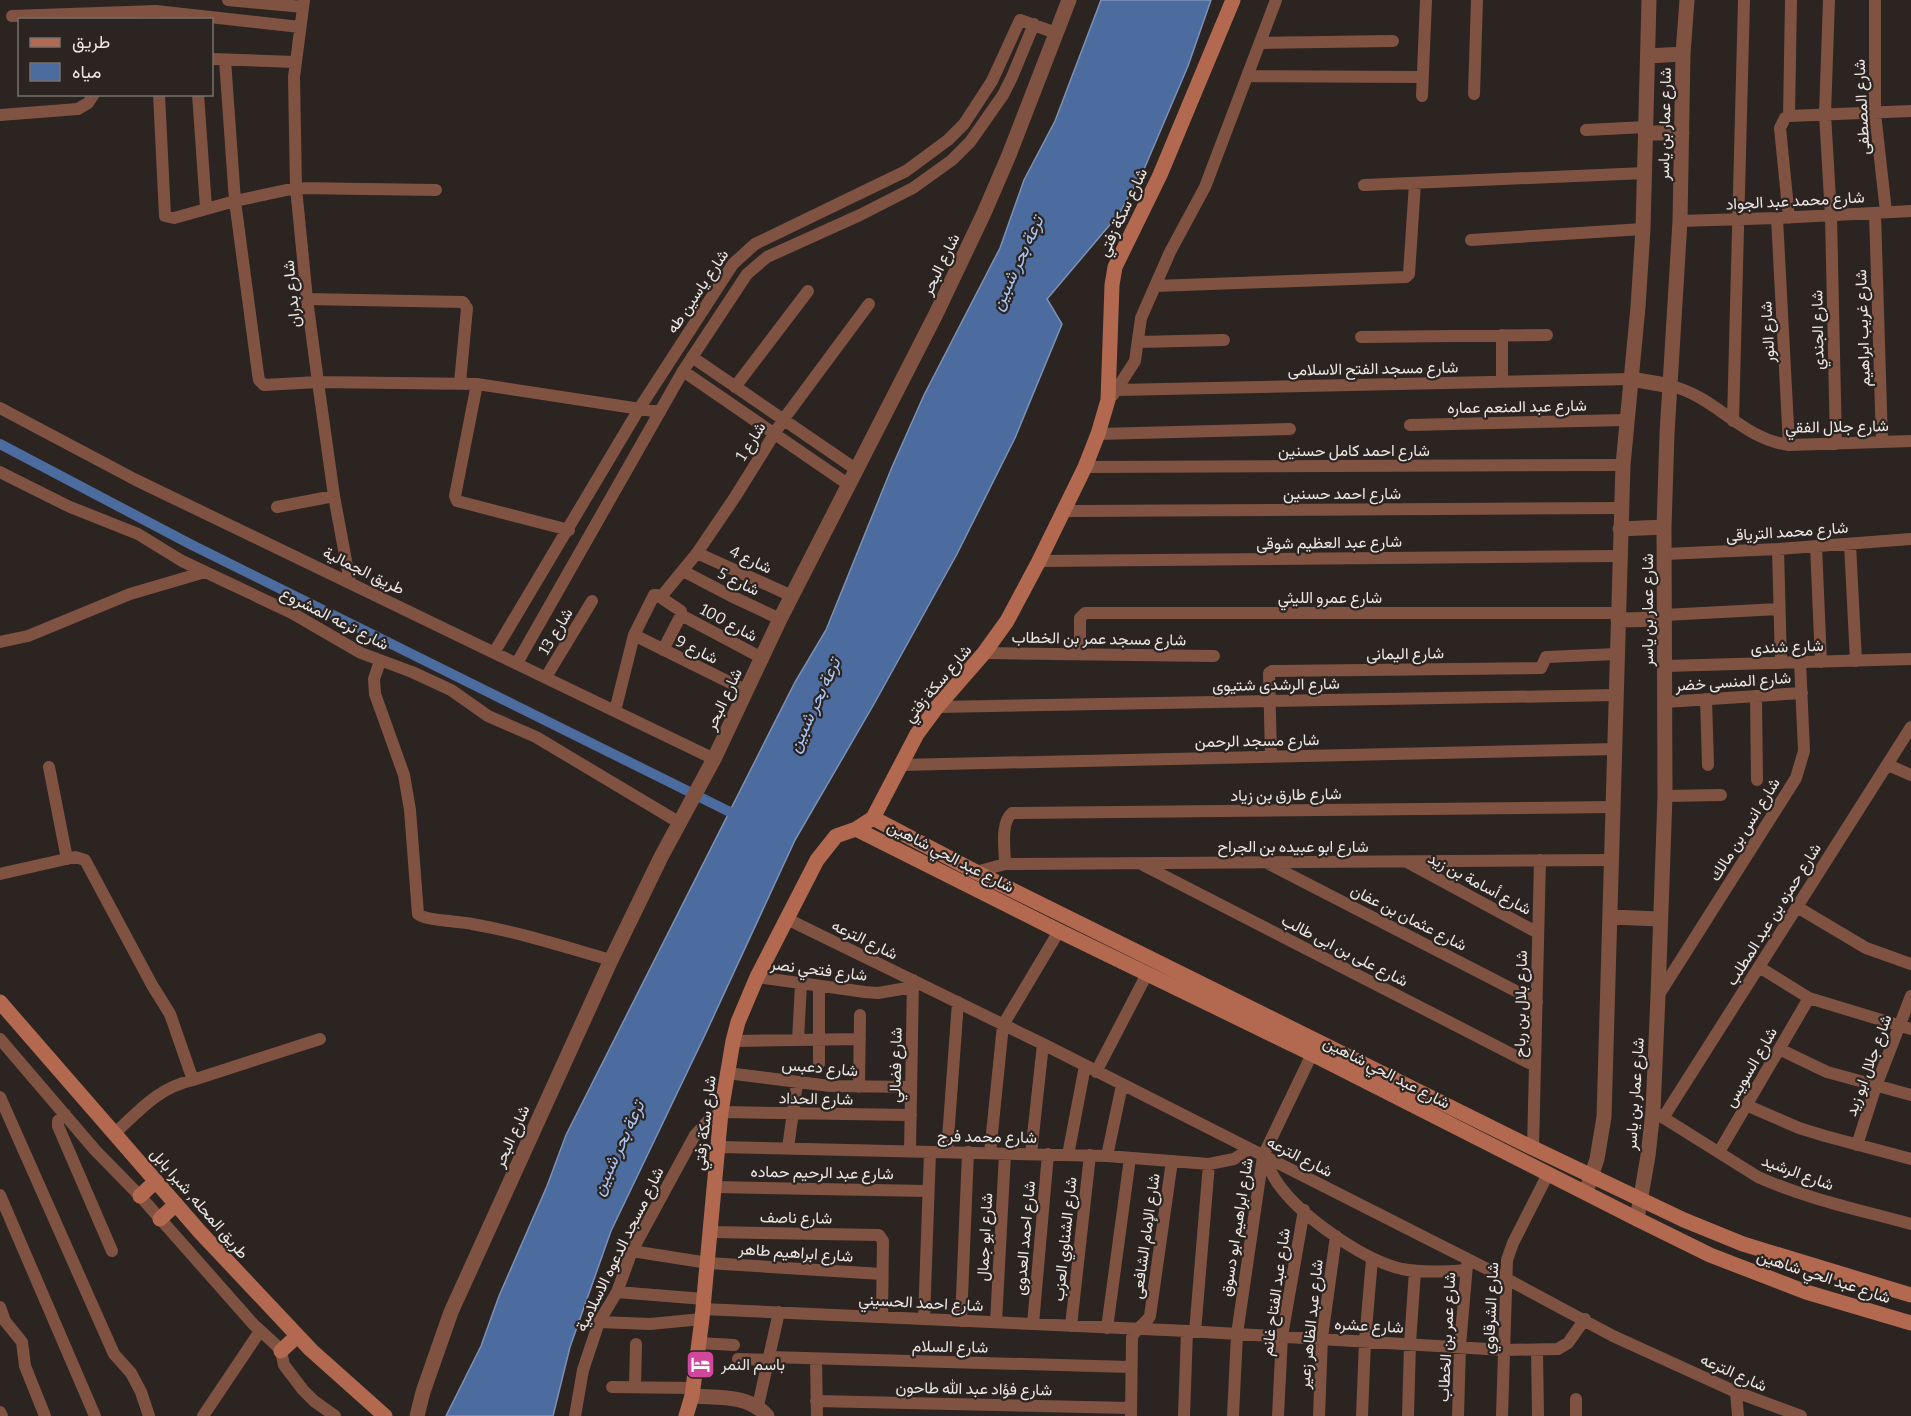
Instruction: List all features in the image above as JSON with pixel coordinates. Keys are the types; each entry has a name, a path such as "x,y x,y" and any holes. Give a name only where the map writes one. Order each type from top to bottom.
{"main road":[{"name":"شارع سكة زفتي","path":"686,1416 693,1392 703,1309 721,1112 733,1041 741,1014 787,918 827,846 836,836 873,818 917,734 984,653 1007,621 1064,512 1085,467 1112,395 1112,285 1115,267 1160,175 1233,0"},
{"name":"شارع عبد الحي شاهين","path":"873,818 976,872 1533,1148 1684,1220 1743,1244 1911,1295"},
{"name":"شارع عبد الحي شاهين","path":"856,828 1710,1255 1806,1292 1911,1323"},
{"name":"طريق المحله, شبرا بابل","path":"0,1002 115,1132 147,1189 288,1344 385,1416"}],"street":[{"path":"228,0 303,3"},
{"name":"شارع البحر","path":"417,1416 451,1312 611,960 714,759 780,619 936,314 1009,155 1069,0"},
{"path":"1112,395 1135,361 1141,318 1205,187 1276,0"},
{"path":"1422,96 1426,0"},
{"path":"1474,94 1477,0"},
{"name":"شارع عمار بن ياسر","path":"1586,1192 1600,1148 1604,1117 1620,529 1626,420 1643,228 1648,0"},
{"name":"شارع عمار بن ياسر","path":"1637,1219 1658,1114 1658,996 1665,796 1665,527 1680,220 1683,54 1687,0"},
{"path":"1733,421 1744,0"},
{"name":"شارع النور","path":"1789,445 1780,128 1782,122 1789,116 1791,0"},
{"name":"شارع الجندي","path":"1829,0 1825,114 1831,216 1836,444"},
{"name":"شارع المصطفى","path":"1875,0 1875,113 1880,212"},
{"name":"شارع بدران","path":"303,3 294,77 296,188 318,382 334,496 350,582"},
{"path":"12,16 155,10 300,27"},
{"name":"شارع ياسين طه","path":"498,653 639,409 723,278 743,253 772,236 906,171 948,140 964,124 982,98 999,67 1018,22 1029,22 1012,77 1003,95 970,142 952,160 913,188 767,257 747,274 683,371 515,662"},
{"path":"1029,22 1056,33"},
{"path":"1261,43 1393,41"},
{"path":"1648,56 1683,54"},
{"path":"213,59 295,62"},
{"path":"225,60 235,201 259,380 268,386 318,382 477,384 660,412"},
{"path":"1248,76 1423,77"},
{"path":"0,115 78,109 88,103 93,96"},
{"path":"159,96 165,216 174,218 206,208 296,188 436,190"},
{"path":"198,96 206,208"},
{"path":"1789,116 1911,111"},
{"path":"1586,130 1646,130 1682,133"},
{"path":"1364,185 1645,173"},
{"path":"1155,286 1406,277 1409,274 1415,183"},
{"name":"شارع محمد عبد الجواد","path":"1680,220 1738,220 1911,211"},
{"name":"شارع غريب ابراهيم","path":"1880,212 1881,442"},
{"path":"1471,240 1643,228"},
{"path":"735,387 808,291"},
{"path":"307,299 463,302 466,308 460,383"},
{"name":"شارع 1","path":"634,635 654,595 661,597 697,553 778,427 869,304"},
{"path":"1502,335 1502,382"},
{"path":"1361,337 1547,335"},
{"path":"1138,342 1224,340"},
{"path":"692,357 735,387 778,427 849,485"},
{"path":"683,371 856,470"},
{"path":"1631,379 1671,387"},
{"name":"شارع مسجد الفتح الاسلامى","path":"1112,395 1631,379"},
{"path":"477,384 455,496 457,501 569,530"},
{"name":"شارع جلال الفقي","path":"1671,387 1683,389 1696,396 1733,421 1772,443 1789,445 1911,441"},
{"name":"طريق الجمالية","path":"0,408 136,480 714,759"},
{"name":"شارع عبد المنعم عماره","path":"1410,425 1626,420"},
{"path":"1098,434 1290,429"},
{"name":"شارع احمد كامل حسنين","path":"1085,467 1623,465"},
{"name":"شارع ترعه المشروع","path":"0,472 70,507 138,534 168,554 292,613 361,653 412,672 451,690 495,720 536,737 680,823"},
{"path":"596,483 615,492"},
{"path":"277,507 334,496"},
{"name":"شارع احمد حسنين","path":"1064,512 1621,508"},
{"path":"1620,529 1665,527"},
{"name":"شارع محمد الترياقى","path":"1665,554 1778,549 1911,539"},
{"path":"1850,543 1856,661"},
{"path":"1816,546 1821,662"},
{"path":"1778,549 1781,663"},
{"name":"شارع 4","path":"697,553 792,596"},
{"name":"شارع عبد العظيم شوقى","path":"1039,561 1620,556"},
{"name":"شارع 5","path":"683,571 780,619"},
{"path":"0,642 28,636 130,594 205,572"},
{"name":"شارع 100","path":"661,597 679,609 681,615 762,658"},
{"name":"شارع 13","path":"546,677 591,601"},
{"path":"1618,617 1664,617 1779,609"},
{"name":"شارع عمرو الليثي","path":"1080,654 1080,618 1085,613 1618,617"},
{"path":"663,650 681,615"},
{"path":"615,711 634,635"},
{"name":"شارع 9","path":"634,635 747,691"},
{"name":"شارع مسجد عمر بن الخطاب","path":"984,653 1214,656"},
{"name":"شارع اليمانى","path":"1271,757 1269,673 1272,671 1541,668 1546,657 1617,654"},
{"name":"شارع شندى","path":"1665,666 1911,659"},
{"path":"380,661 374,679 375,694 406,782 418,914 425,919 455,921 511,932 611,960"},
{"name":"شارع انس بن مالك","path":"1658,996 1796,778 1804,751 1800,662"},
{"name":"شارع المنسى خضر","path":"1665,702 1802,693"},
{"name":"شارع الرشدى شتيوى","path":"937,707 1617,695"},
{"path":"1756,696 1757,780"},
{"path":"1706,699 1708,765"},
{"name":"شارع حمزه بن عبد المطلب","path":"1658,1114 1759,967 1911,727"},
{"name":"شارع مسجد الرحمن","path":"900,765 1615,748"},
{"path":"1888,765 1911,775"},
{"path":"49,767 67,859"},
{"path":"1665,796 1721,795"},
{"name":"شارع طارق بن زياد","path":"1005,864 1006,818 1012,813 1614,807"},
{"path":"0,874 75,857 84,860 170,1014 193,1080"},
{"name":"شارع بلال بن رباح","path":"1533,1148 1540,860"},
{"name":"شارع ابو عبيده بن الجراح","path":"976,872 1005,864 1612,860"},
{"name":"شارع أسامة بن زيد","path":"1406,861 1538,933"},
{"name":"شارع عثمان بن عفان","path":"1266,862 1537,1002"},
{"name":"شارع على بن ابى طالب","path":"1139,863 1535,1066"},
{"path":"1797,907 1866,948 1911,964"},
{"path":"1611,916 1660,920"},
{"name":"شارع الترعه","path":"787,918 913,984 958,1002 1250,1149 1467,1265 1505,1278 1613,1336 1736,1392 1799,1416"},
{"path":"990,1153 1004,1025 1059,931"},
{"path":"1759,967 1809,998 1905,1028"},
{"path":"1068,1155 1090,1069 1147,974"},
{"name":"شارع فتحي نصر","path":"757,977 878,993 913,984"},
{"path":"798,1040 801,984"},
{"name":"شارع فضالي","path":"910,1151 913,984"},
{"path":"819,986 819,1064"},
{"name":"شارع جلال ابو زيد","path":"1857,1145 1876,1086 1905,1028 1911,996"},
{"name":"شارع السويس","path":"1719,1152 1809,998"},
{"path":"947,1152 958,1002"},
{"path":"859,1087 860,1015"},
{"path":"0,1039 65,1114 147,1189 168,1212 260,1331 271,1339 288,1344 284,1365 303,1390 335,1416"},
{"path":"115,1132 157,1094 176,1084 320,1039"},
{"path":"733,1041 860,1039"},
{"path":"1031,1154 1043,1044"},
{"path":"1779,1049 1827,1072 1911,1095"},
{"name":"شارع ابراهيم ابو دسوق","path":"1233,1416 1237,1334 1263,1156 1312,1054"},
{"name":"شارع دعبس","path":"727,1073 797,1083 859,1087 911,1087"},
{"path":"788,1148 797,1083"},
{"path":"1107,1156 1122,1085"},
{"path":"0,1097 114,1354 131,1372 149,1416"},
{"path":"1746,1105 1799,1128 1911,1159"},
{"name":"شارع الحداد","path":"721,1112 911,1115"},
{"name":"شارع مسجد الدعوه الاسلامية","path":"575,1416 583,1370 598,1322 617,1292 632,1251 695,1135 721,1112"},
{"path":"65,1114 58,1121 58,1126 112,1251"},
{"name":"شارع الرشيد","path":"1658,1114 1758,1177 1773,1184 1801,1194 1911,1224"},
{"name":"شارع محمد فرج","path":"719,1147 1090,1155 1209,1164 1234,1159 1250,1149"},
{"path":"924,1319 930,1152"},
{"path":"961,1321 968,1152"},
{"name":"شارع ابو جمال","path":"996,1322 1005,1154"},
{"name":"شارع احمد العدوى","path":"1033,1324 1048,1154"},
{"name":"شارع الشناوي العزب","path":"1071,1326 1090,1155"},
{"path":"1263,1156 1279,1185 1304,1210 1336,1236 1372,1259 1415,1271 1433,1272 1467,1265"},
{"path":"1107,1328 1130,1158"},
{"name":"شارع الإمام الشافعى","path":"1131,1412 1132,1338 1137,1329 1150,1316 1172,1161"},
{"path":"1184,1416 1209,1164"},
{"name":"شارع الشرقاوي","path":"1502,1416 1507,1260 1513,1243 1548,1174"},
{"name":"شارع عبد الرحيم حماده","path":"715,1187 928,1191"},
{"path":"0,1195 94,1416"},
{"name":"شارع عبد الفتاح غانم","path":"1278,1416 1282,1336 1304,1210"},
{"name":"شارع ناصف","path":"711,1232 879,1235 883,1241 882,1274"},
{"name":"شارع عبد الظاهر زعير","path":"1319,1416 1322,1338 1336,1236"},
{"name":"شارع ابراهيم طاهر","path":"632,1251 708,1263 882,1274"},
{"path":"1362,1416 1372,1259"},
{"name":"شارع عمر بن الخطاب","path":"1458,1416 1460,1346 1467,1265"},
{"path":"1408,1416 1415,1271"},
{"path":"882,1274 882,1317"},
{"path":"617,1292 703,1309"},
{"path":"0,1307 5,1321 22,1342 25,1366 45,1416"},
{"path":"598,1322 650,1324 703,1309"},
{"name":"شارع احمد الحسيني","path":"703,1309 1137,1329"},
{"path":"612,1387 635,1386 741,1399 763,1411 769,1359 779,1312"},
{"name":"شارع عشره","path":"1137,1329 1537,1350 1558,1349 1568,1343 1585,1319"},
{"path":"203,1416 260,1331"},
{"path":"699,1343 734,1345"},
{"path":"635,1386 636,1344"},
{"path":"1537,1350 1538,1416"},
{"name":"شارع السلام","path":"738,1359 1130,1367"},
{"path":"816,1359 817,1416"},
{"path":"1736,1392 1738,1416"},
{"path":"1575,1399 1576,1416"},
{"name":"شارع فؤاد عبد الله طاحون","path":"816,1401 1131,1412"}],"water":[{"name":"ترعة بحر شبين","path":"1101,0 1211,0 1188,66 1145,167 1119,214 1047,299 1062,324 1015,438 957,554 795,840 611,1231 570,1347 553,1416 446,1416 481,1346 499,1296 547,1186 566,1135 795,682 826,630 892,467 924,395 1000,248 1024,180 1055,121"}],"waterway":[{"path":"0,444 190,544 740,817"}],"place":[{"name":"باسم النمر","path":"700,1364"}]}
